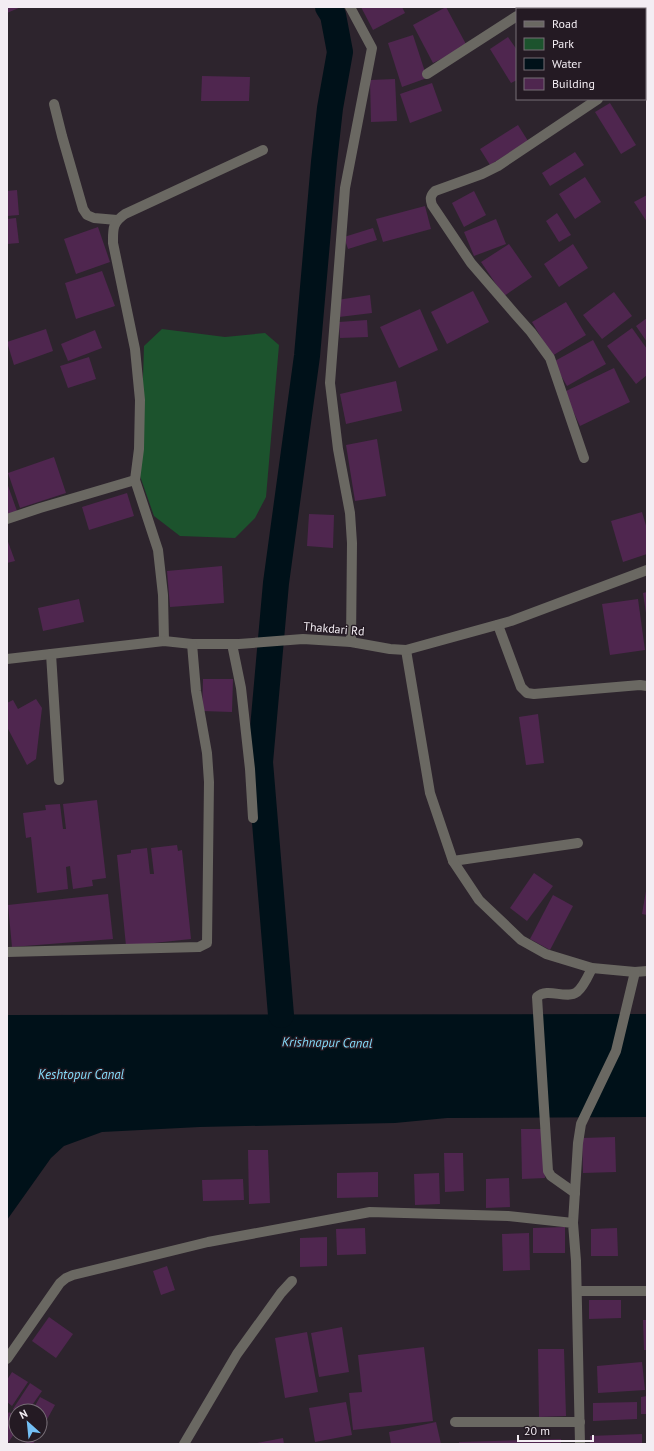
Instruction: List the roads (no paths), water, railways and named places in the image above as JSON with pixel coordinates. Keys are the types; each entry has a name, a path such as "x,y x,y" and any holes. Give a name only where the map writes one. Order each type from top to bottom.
{"street":[{"path":"350,7 372,48 345,188 330,384 338,449 350,513 352,543 352,642"},
{"path":"427,74 516,17"},
{"path":"584,458 550,358 531,332 471,263 432,205 430,199 431,194 435,191 482,174 498,166 597,100"},
{"path":"54,104 83,209 86,215 94,218 117,220"},
{"path":"164,641 164,595 158,550 135,480 139,448 140,400 135,349 113,243 113,229 117,220 126,214 263,150"},
{"path":"7,519 135,480"},
{"name":"Thakdari Rd","path":"7,658 164,641 192,644 236,644 303,639 352,642 390,649 406,650 511,621 647,570"},
{"path":"498,625 521,687 526,693 534,694 640,685 647,686"},
{"path":"7,952 199,947 207,943 210,782 207,753 196,691 192,644"},
{"path":"236,644 254,818"},
{"path":"406,650 430,794 453,861 479,900 521,940 546,954 592,968 634,972 647,971"},
{"path":"51,654 59,780"},
{"path":"453,861 578,843"},
{"path":"575,1193 551,1176 548,1171 537,997 540,994 546,993 576,993 592,968"},
{"path":"580,1444 574,1223 578,1143 581,1124 616,1051 634,972"},
{"path":"7,1359 60,1284 66,1278 208,1242 370,1212 508,1216 574,1223"},
{"path":"184,1444 237,1354 281,1293 292,1281"},
{"path":"577,1291 647,1291"},
{"path":"455,1422 580,1422"}],"water":[{"name":"Keshtopur Canal","path":"647,1014 647,1117 447,1118 395,1123 200,1127 102,1132 64,1146 51,1158 7,1220 7,1015"}],"waterway":[{"path":"281,1015 260,762 276,583 307,356 324,162 330,108 340,52 333,15 328,7"}],"water label":[{"name":"Krishnapur Canal","path":"327,1042"}]}
